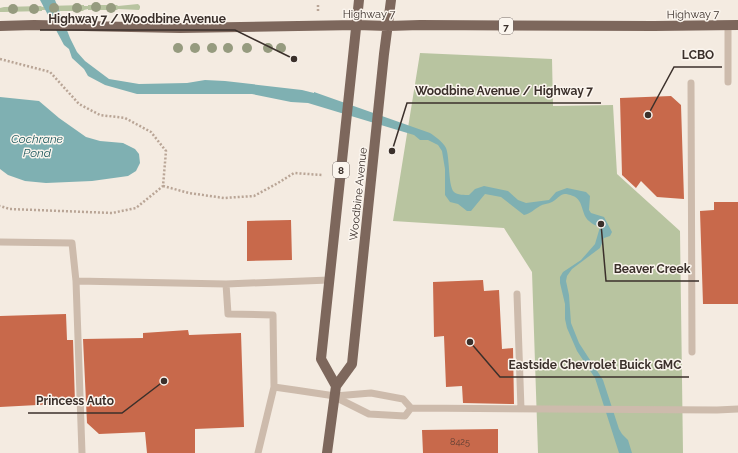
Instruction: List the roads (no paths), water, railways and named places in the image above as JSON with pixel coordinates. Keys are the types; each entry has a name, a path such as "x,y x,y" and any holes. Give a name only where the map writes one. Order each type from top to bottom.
{"main road":[{"name":"Woodbine Avenue","path":"336,391 321,359 359,0"},
{"name":"Woodbine Avenue","path":"327,453 336,391 352,364 391,0"},
{"name":"Highway 7","path":"0,26 34,25 180,28 357,25 733,25"}],"lane":[{"path":"728,82 733,25"},
{"path":"691,83 692,352"},
{"path":"0,242 72,243 76,281 82,453"},
{"path":"76,281 226,284 329,280"},
{"path":"226,284 228,314 273,315 274,388 258,453"},
{"path":"518,294 521,408"},
{"path":"274,388 371,394 403,399 411,408 717,410 738,408"},
{"path":"336,391 369,414 405,416 411,408"}],"water":[{"path":"40,0 55,0 77,52 85,61 109,79 139,84 187,83 205,80 225,81 314,92 435,136 446,148 452,189 457,194 469,195 475,189 484,186 508,191 518,200 526,203 549,200 556,192 567,188 586,192 590,196 589,210 591,213 604,217 612,232 610,236 604,238 600,248 572,269 567,276 566,281 569,295 571,323 579,343 603,380 619,429 628,440 632,453 619,453 595,378 577,351 567,328 565,319 565,304 560,277 563,272 581,260 595,244 600,227 593,224 586,218 577,198 563,194 552,202 541,205 524,215 501,197 485,194 471,211 467,211 458,204 450,202 445,195 445,169 442,151 438,145 428,140 420,140 414,135 308,103 291,102 252,94 137,94 105,85 88,76 84,69 72,58 69,49 64,45"},
{"name":"Cochrane Pond","path":"0,97 39,101 59,118 86,137 100,141 123,143 135,149 139,154 140,163 136,171 128,176 92,181 46,183 25,181 8,175 0,169"}],"place":[{"name":"Highway 7 / Woodbine Avenue","path":"294,59"},
{"name":"LCBO","path":"648,115"},
{"name":"Woodbine Avenue / Highway 7","path":"392,151"},
{"name":"Beaver Creek","path":"601,224"},
{"name":"Eastside Chevrolet Buick GMC","path":"470,342"},
{"name":"Princess Auto","path":"164,381"}]}
